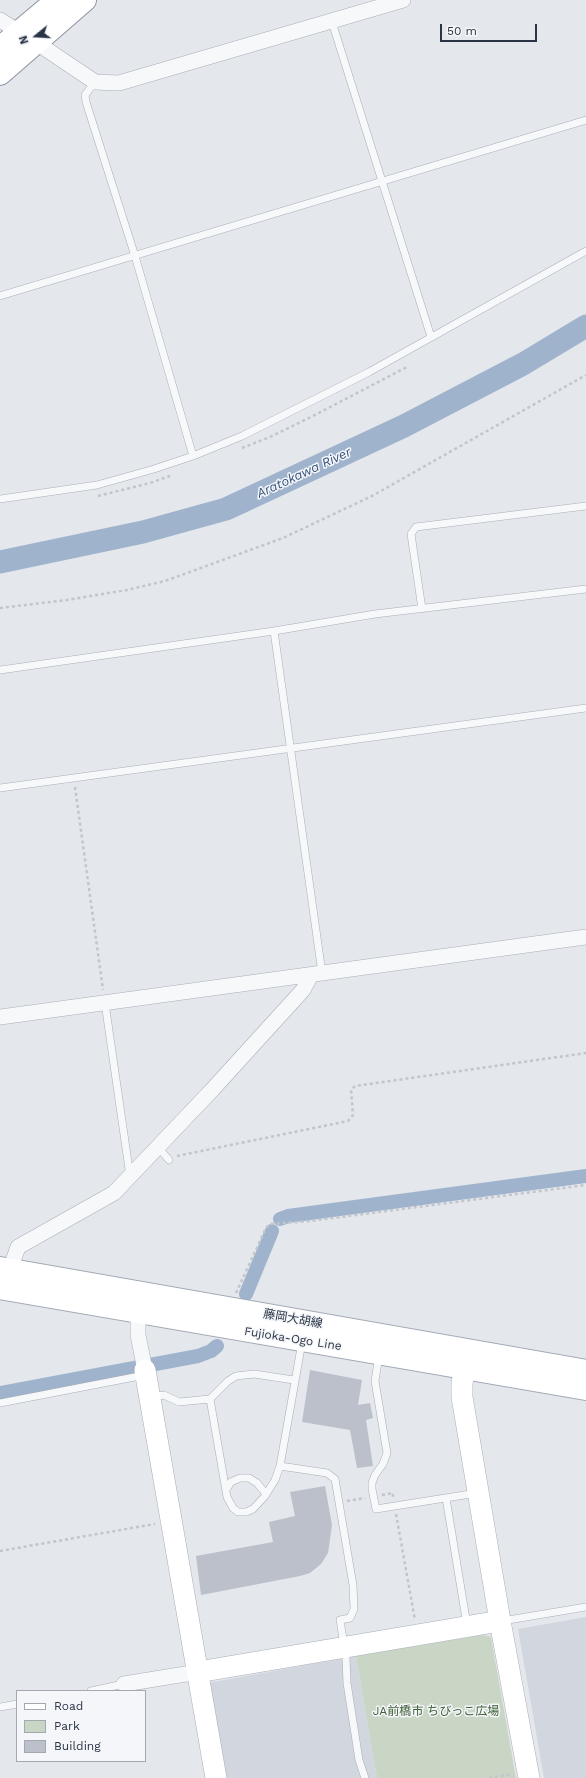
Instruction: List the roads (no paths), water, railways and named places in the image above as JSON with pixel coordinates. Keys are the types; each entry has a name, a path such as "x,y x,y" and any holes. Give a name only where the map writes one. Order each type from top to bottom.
{"main road":[{"path":"0,74 57,0"},
{"path":"0,48 28,38 85,0"},
{"name":"藤岡大胡線","path":"3,1275 229,1308 466,1359 586,1371"},
{"name":"Fujioka-Ogo Line","path":"3,1275 138,1313 379,1353 466,1359 586,1389"}],"street":[{"path":"0,20 94,82 118,83 332,22 403,0"},
{"path":"0,1017 586,937"},
{"path":"3,1275 18,1247 114,1193 317,974"},
{"path":"138,1313 138,1335 216,1778"},
{"path":"466,1359 462,1397 500,1622 528,1775"},
{"path":"124,1684 500,1622"}],"lane":[{"path":"332,22 430,337"},
{"path":"94,82 86,95 86,102 135,256 193,456"},
{"path":"0,296 586,120"},
{"path":"0,499 97,485 193,456 242,436 369,372 586,251"},
{"path":"422,609 411,534 416,527 586,506"},
{"path":"0,670 274,631 375,614 586,589"},
{"path":"274,631 292,748 317,974"},
{"path":"0,788 586,708"},
{"path":"105,1002 130,1176"},
{"path":"158,1147 169,1160"},
{"path":"210,1399 227,1497 233,1508 238,1512 246,1512 253,1509 266,1494 275,1480 280,1466 302,1340"},
{"path":"379,1353 375,1381 387,1453 383,1464 375,1475 372,1483 376,1509 478,1493"},
{"path":"0,1403 145,1369"},
{"path":"150,1397 164,1396 179,1402 210,1399 228,1381 236,1376 254,1374 294,1380"},
{"path":"280,1466 327,1473 336,1479 354,1593 354,1609 350,1618 340,1620 345,1648 347,1683 359,1760 364,1778"},
{"path":"226,1490 231,1482 240,1478 249,1478 257,1483 266,1494"},
{"path":"446,1498 468,1627"},
{"path":"500,1622 586,1607"},
{"path":"96,1690 124,1684"},
{"path":"0,1707 16,1704"}],"waterway":[{"name":"Aratokawa River","path":"0,562 143,532 226,509 404,426 523,364 586,326"},
{"path":"280,1219 288,1216 586,1176"},
{"path":"246,1294 272,1231"},
{"path":"0,1393 198,1356 211,1351 217,1346"}],"park label":[{"name":"JA前橋市 ちびっこ広場","path":"436,1711"}]}
